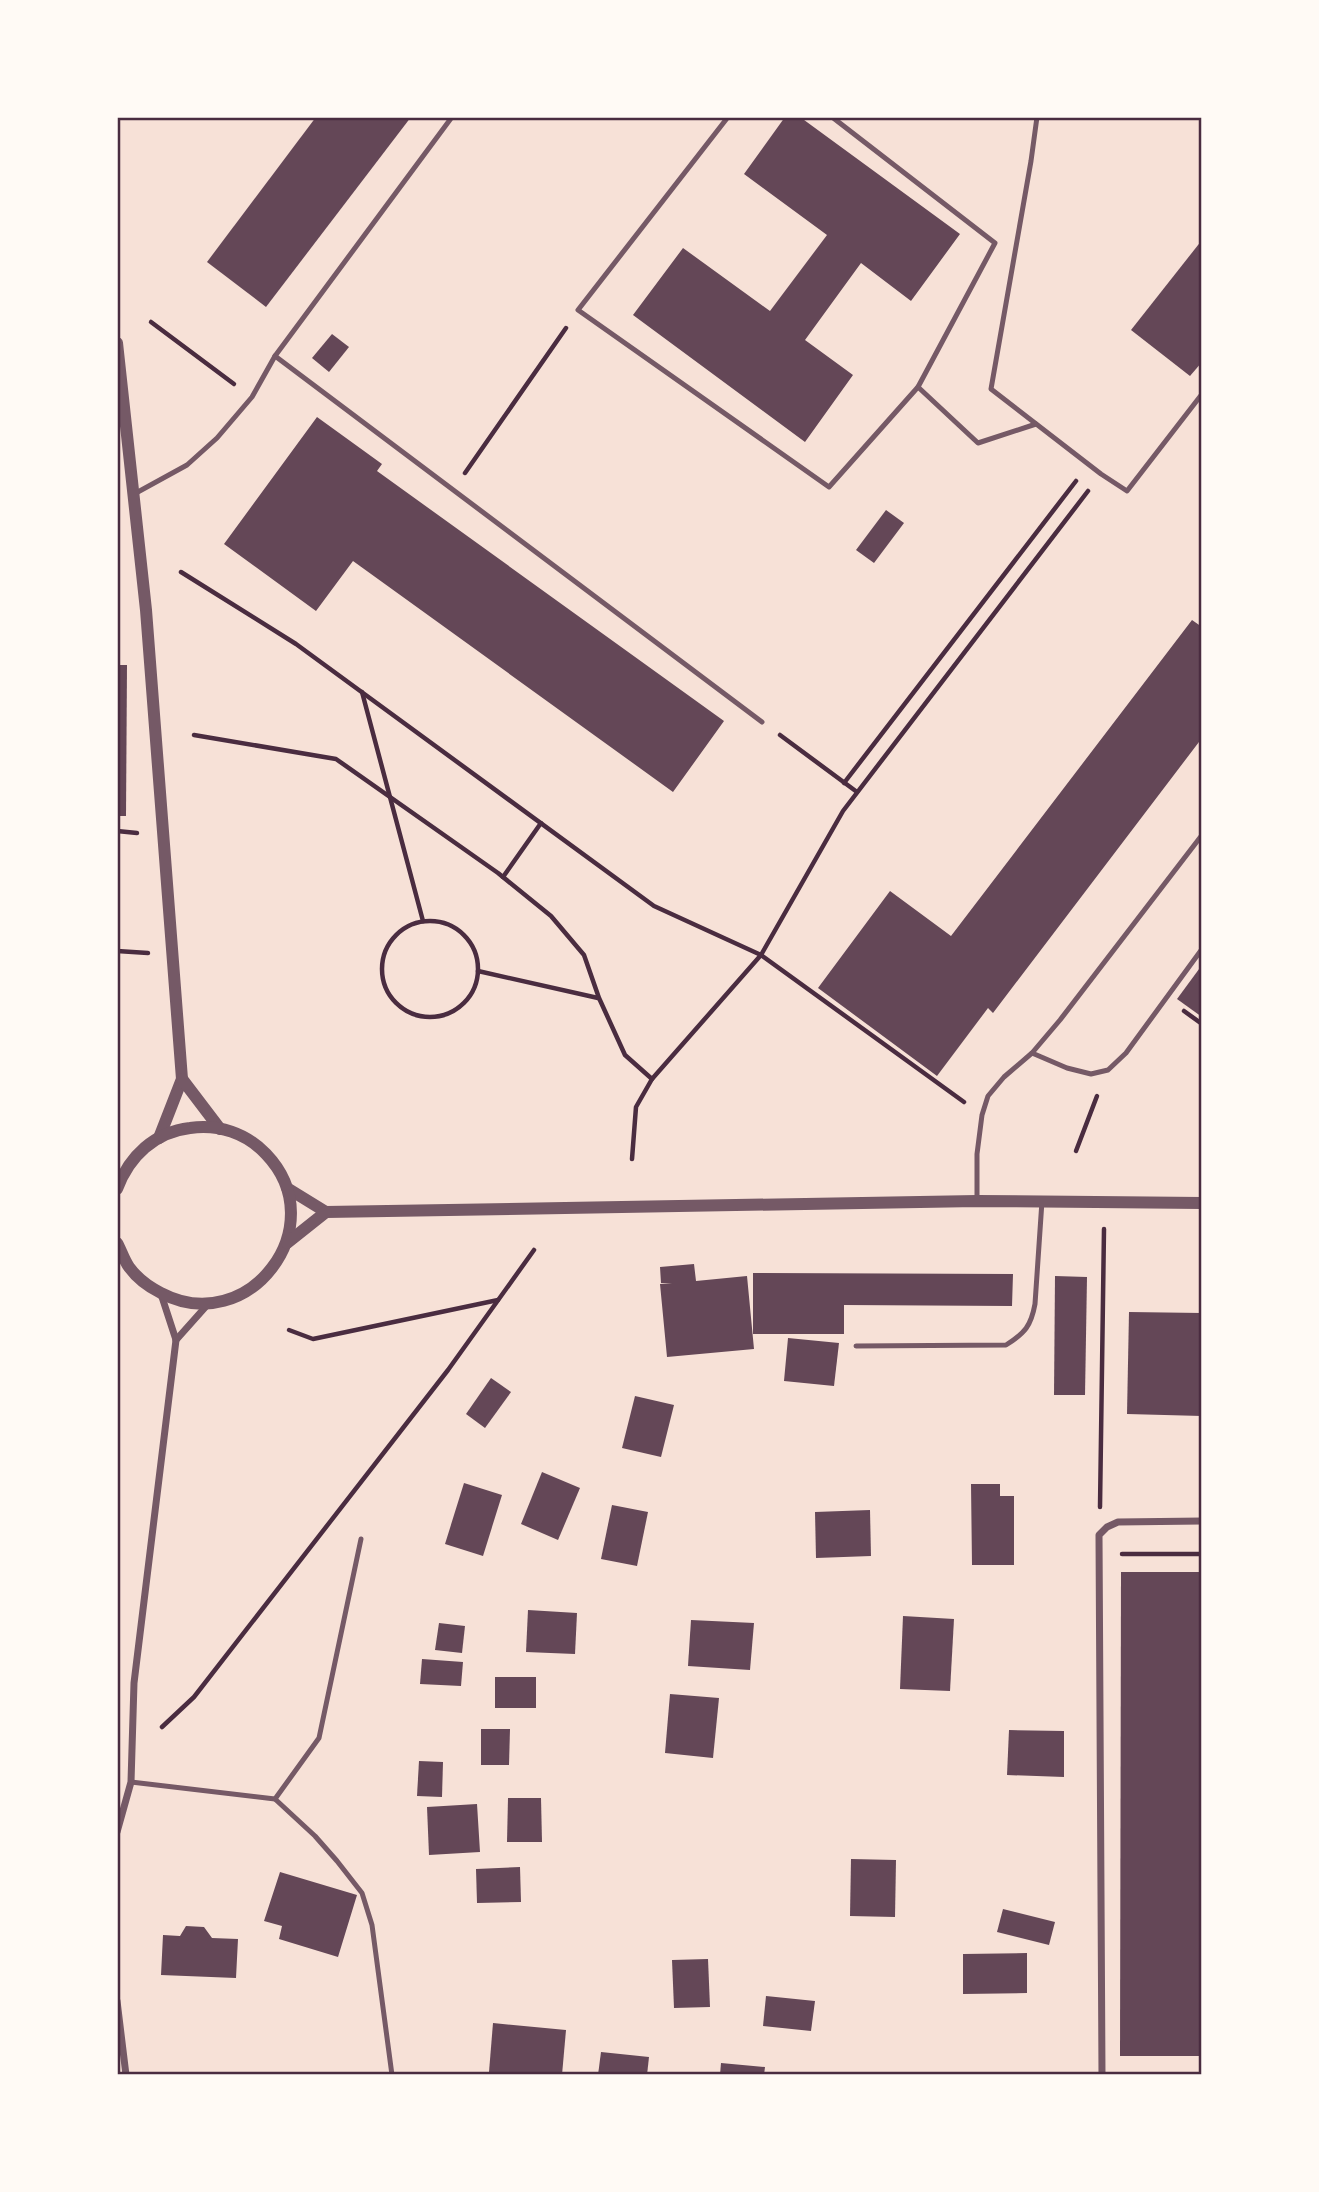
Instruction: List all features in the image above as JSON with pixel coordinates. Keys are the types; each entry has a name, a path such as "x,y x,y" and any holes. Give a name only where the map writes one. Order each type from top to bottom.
{"street":[{"path":"117,342 146,610 182,1079 159,1138"},
{"path":"182,1079 220,1129"},
{"path":"117,1189 131,1162 150,1142 175,1129 204,1126 231,1130 256,1143 275,1163 287,1188 292,1216 287,1243 274,1268 254,1288 228,1300 209,1303 173,1300 149,1287 129,1267 117,1243"},
{"path":"287,1188 326,1212 977,1201 1202,1203"},
{"path":"287,1243 326,1212"},
{"path":"117,1832 131,1782 134,1683 176,1340 161,1293"},
{"path":"176,1340 209,1303"},
{"path":"1102,2075 1099,1535 1118,1522 1202,1521"},
{"path":"117,2001 126,2075"}],"lane":[{"path":"134,495 187,465 217,438 252,397 275,356 452,117"},
{"path":"728,117 578,310 829,486 918,387 995,243 832,117"},
{"path":"1037,117 991,389 1127,491 1202,394"},
{"path":"275,356 762,722"},
{"path":"918,387 978,443 1037,424"},
{"path":"977,1201 977,1154 982,1115 988,1096 1004,1077 1032,1053 1060,1020 1202,835"},
{"path":"1032,1053 1067,1068 1091,1074 1108,1070 1126,1053 1202,949"},
{"path":"856,1346 1006,1345 1022,1335 1032,1321 1035,1304 1042,1201"},
{"path":"275,1799 320,1738 362,1539"},
{"path":"131,1782 275,1799 315,1836 362,1894 372,1925 392,2075"}],"path":[{"path":"452,489 480,453 578,310"},
{"path":"151,322 252,397"},
{"path":"844,783 1088,464"},
{"path":"632,1158 636,1107 652,1079 761,955 843,811 1101,474"},
{"path":"181,572 296,645 654,906 761,955 982,1115"},
{"path":"362,692 423,921"},
{"path":"762,722 857,792"},
{"path":"194,735 336,760 503,877 551,916 584,955 598,998 625,1055 652,1079"},
{"path":"503,877 541,823"},
{"path":"117,831 138,833"},
{"path":"423,921 440,921 454,926 467,937 475,950 478,982 471,997 444,1016 429,1018 412,1014 399,1006 388,994 383,979 382,964 386,948 396,935 408,926 423,921"},
{"path":"117,951 155,954"},
{"path":"478,971 598,998"},
{"path":"1076,1151 1108,1070"},
{"path":"1099,1535 1104,1228"},
{"path":"162,1727 194,1697 448,1370 534,1250"},
{"path":"289,1330 313,1339 499,1300"},
{"path":"1099,1554 1202,1554"}],"building":[{"path":"316,117 411,117 266,307 207,262"},
{"path":"785,117 800,117 960,234 911,301 861,263 805,340 853,375 805,442 633,315 683,248 770,311 827,235 744,174"},
{"path":"1202,240 1202,362 1190,376 1131,330"},
{"path":"332,334 349,347 329,372 312,358"},
{"path":"317,417 382,464 377,471 724,721 673,792 353,561 316,611 224,544"},
{"path":"886,510 904,523 874,563 856,550"},
{"path":"1192,620 1202,627 1202,738 993,1013 988,1008 937,1076 818,988 890,891 951,936"},
{"path":"117,665 127,665 126,816 117,816"},
{"path":"1202,965 1202,1017 1177,999"},
{"path":"694,1264 696,1281 747,1276 754,1349 667,1357 660,1284 672,1283 661,1283 660,1267"},
{"path":"753,1273 1013,1274 1012,1306 844,1305 844,1334 753,1334"},
{"path":"1055,1276 1087,1277 1085,1395 1054,1395"},
{"path":"1129,1312 1202,1313 1202,1416 1127,1414"},
{"path":"788,1338 839,1343 834,1386 784,1381"},
{"path":"491,1378 511,1392 485,1428 466,1414"},
{"path":"635,1396 674,1405 661,1457 622,1448"},
{"path":"542,1472 580,1488 558,1540 521,1524"},
{"path":"464,1483 502,1495 483,1556 445,1544"},
{"path":"971,1484 1000,1484 1000,1496 1014,1496 1014,1565 972,1565"},
{"path":"612,1505 648,1512 637,1566 601,1559"},
{"path":"870,1510 871,1556 816,1558 815,1512"},
{"path":"1121,1572 1202,1572 1201,2056 1120,2056"},
{"path":"528,1610 577,1613 575,1654 526,1652"},
{"path":"903,1616 954,1619 950,1691 900,1689"},
{"path":"691,1620 754,1623 750,1670 688,1666"},
{"path":"439,1623 465,1626 462,1653 435,1650"},
{"path":"422,1659 463,1662 461,1686 420,1684"},
{"path":"495,1677 536,1677 536,1708 495,1708"},
{"path":"670,1694 719,1698 713,1758 665,1753"},
{"path":"481,1729 510,1729 509,1765 481,1765"},
{"path":"1009,1730 1064,1731 1064,1777 1007,1775"},
{"path":"419,1761 443,1762 442,1797 417,1796"},
{"path":"508,1798 541,1798 542,1842 507,1842"},
{"path":"477,1804 480,1852 429,1855 427,1807"},
{"path":"851,1859 896,1860 895,1917 850,1916"},
{"path":"520,1867 521,1902 477,1903 476,1869"},
{"path":"280,1872 357,1895 338,1957 279,1939 282,1926 264,1921"},
{"path":"1003,1909 1055,1922 1049,1945 997,1932"},
{"path":"186,1926 204,1927 212,1938 238,1939 236,1978 161,1975 163,1935 180,1936"},
{"path":"1027,1953 1027,1993 963,1994 963,1954"},
{"path":"708,1959 710,2007 674,2008 672,1960"},
{"path":"766,1996 815,2001 811,2031 763,2026"},
{"path":"493,2023 566,2030 562,2075 489,2072"},
{"path":"601,2052 649,2057 647,2075 598,2075"},
{"path":"721,2063 765,2067 764,2075 720,2075"}]}
